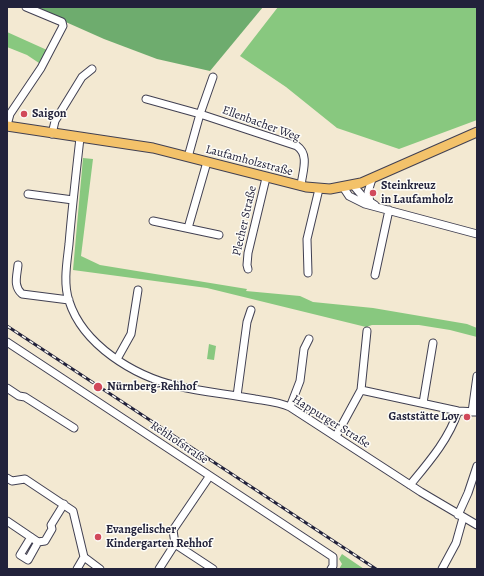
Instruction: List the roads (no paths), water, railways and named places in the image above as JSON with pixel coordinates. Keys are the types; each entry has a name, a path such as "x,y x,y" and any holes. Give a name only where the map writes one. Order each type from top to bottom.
{"main road":[{"name":"Laufamholzstraße","path":"7,125 52,134 147,147 266,178 319,189 353,185 477,132"}],"street":[{"path":"7,125 10,114 41,68 61,32 62,22 26,7"},
{"path":"52,134 55,121 82,77 92,69"},
{"path":"188,157 200,114 213,77"},
{"name":"Ellenbacher Weg","path":"146,99 200,114 282,140 301,149 305,157 301,186"},
{"name":"Happurger Straße","path":"80,138 66,267 69,300 75,314 88,334 117,359 136,370 174,385 276,403 290,407 410,485 477,525"},
{"path":"188,228 207,162"},
{"name":"Plecher Straße","path":"248,269 248,254 266,178"},
{"path":"370,202 368,192 372,178"},
{"path":"353,185 361,195 378,207"},
{"path":"343,187 348,194 358,201 477,234"},
{"path":"308,273 307,239 319,189"},
{"path":"28,194 73,200"},
{"path":"375,275 389,210"},
{"path":"153,220 219,235"},
{"path":"18,265 16,283 17,289 22,294 69,300"},
{"path":"117,359 131,334 138,290"},
{"path":"237,396 247,322 251,310"},
{"path":"336,436 361,390 368,331"},
{"path":"290,407 300,381 304,349 309,339"},
{"name":"Rehhofstraße","path":"7,342 333,557 332,566"},
{"path":"423,403 433,343"},
{"path":"361,390 458,411 474,412 477,376"},
{"path":"7,388 19,396 25,397 74,428"},
{"path":"410,485 433,458 458,411"},
{"path":"442,569 456,544 460,516 477,466"},
{"path":"209,476 172,530 175,544 213,569"},
{"path":"7,478 12,481 25,479 74,511 84,558 77,569"},
{"path":"7,521 38,542 45,541 52,529 51,525 64,504"},
{"path":"31,537 20,554 28,560 38,542"},
{"path":"159,569 175,544"},
{"path":"84,558 100,569"}],"railway":[{"path":"7,326 376,569"}],"place":[{"name":"Saigon","path":"24,114"},
{"name":"Steinkreuz in Laufamholz","path":"373,193"},
{"name":"Nürnberg-Rehhof","path":"98,387"},
{"name":"Gaststätte Loy","path":"467,417"},
{"name":"Evangelischer Kindergarten Rehhof","path":"98,537"}]}
